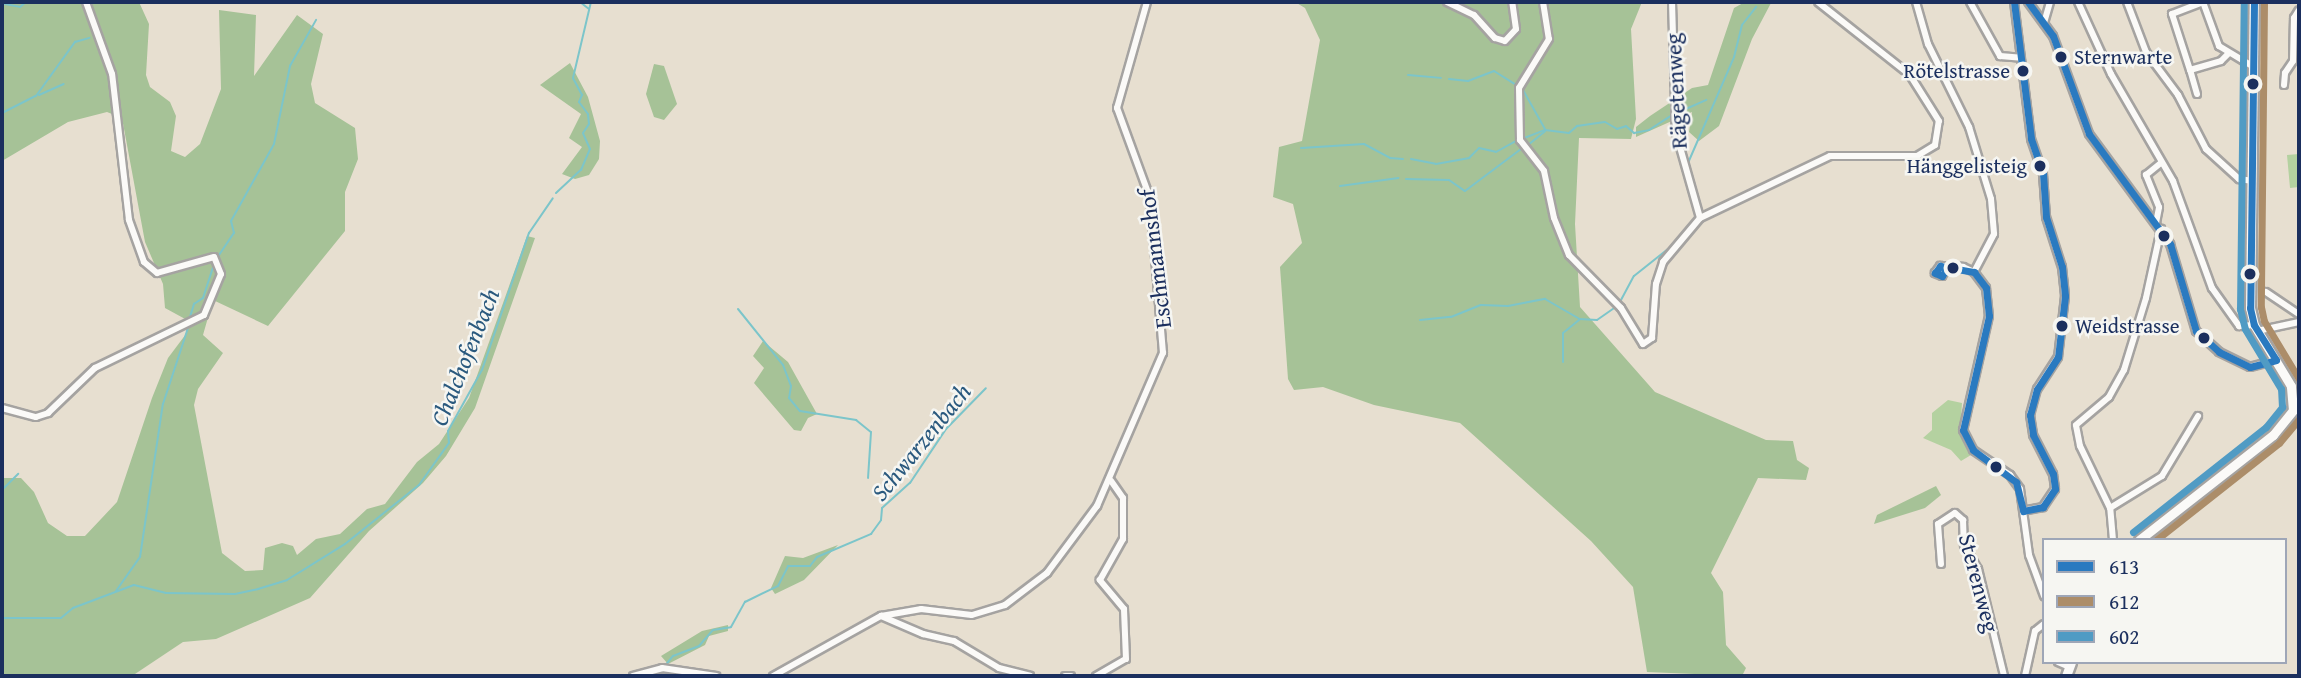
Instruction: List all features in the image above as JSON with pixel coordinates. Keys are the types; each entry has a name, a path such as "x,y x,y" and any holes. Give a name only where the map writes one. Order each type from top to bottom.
{"main road":[{"path":"2142,538 2289,420 2294,397 2276,360 2255,328 2251,65 2254,2"}],"street":[{"path":"2,408 42,416 95,368 204,315 220,282 219,261 206,256 157,273 150,270 139,249 129,220 112,74 86,2"},
{"name":"Eschmannshof","path":"773,676 881,616 921,609 972,615 1005,605 1047,573 1111,481 1160,369 1164,331 1150,198 1117,108 1146,2"},
{"path":"1447,2 1474,15 1495,38 1505,41 1516,29 1512,2"},
{"path":"1543,2 1549,39 1519,88 1520,140 1544,171 1554,218 1569,255 1620,308 1643,344 1652,338 1656,285 1663,262 1700,218 1830,156 1917,156 1935,145 1939,121 1910,75 1818,2"},
{"name":"Rägetenweg","path":"1672,2 1675,119 1682,167 1700,218"},
{"path":"1916,2 1928,44 1969,127 1992,203 1992,241 1974,272"},
{"path":"1970,2 2000,56 2021,58"},
{"path":"2014,2 2031,139 2043,174 2046,217 2062,267 2064,296 2058,357 2037,389 2030,415 2033,435 2053,474 2055,489 2043,507 2023,511"},
{"path":"2028,2 2044,23 2089,134 2161,229 2173,251 2200,335 2221,354 2250,367 2276,360"},
{"path":"2044,23 2050,2"},
{"path":"2078,2 2182,200 2212,288 2239,326 2255,328 2299,322"},
{"path":"2127,2 2146,52 2178,95 2206,149 2231,173 2253,181"},
{"path":"2197,94 2172,14 2203,2 2215,39 2229,53 2251,65"},
{"path":"2284,85 2285,72 2293,61 2294,18 2299,10"},
{"path":"2190,71 2221,61 2229,53"},
{"path":"2156,223 2159,207 2146,175 2161,163"},
{"path":"2113,538 2109,508 2080,446 2076,425 2109,397 2124,370 2146,298 2161,229"},
{"path":"1946,269 1963,267 1974,272 1986,288 1989,316 1964,430 1973,450 2016,482 2029,555 2042,591"},
{"path":"2266,292 2299,314"},
{"path":"2109,508 2162,476 2198,416"},
{"path":"1096,676 1126,659 1124,609 1100,580 1123,539 1123,498 1111,481"},
{"name":"Sterenweg","path":"1941,564 1938,524 1955,513 1963,520 1964,545 1978,569 2004,676"},
{"path":"881,616 923,634 954,641 999,668 1030,676"},
{"name":"Sterenweg","path":"2025,676 2035,631 2042,626"},
{"path":"633,676 664,668 716,676"},
{"path":"1065,676 1071,676"}],"green space":[{"path":"2,2 139,2 149,24 146,75 150,87 170,102 176,116 171,151 185,157 200,144 221,89 219,10 256,15 254,76 297,15 323,34 311,84 315,103 355,128 358,159 345,192 345,231 268,326 213,300 203,335 223,353 198,389 194,405 222,553 245,571 263,570 265,548 282,543 293,546 297,555 316,539 340,534 367,509 385,504 417,462 439,444 469,398 527,236 535,238 475,408 446,456 423,483 369,531 310,598 216,639 183,642 132,676 2,676 2,478 21,478 34,492 48,523 67,536 85,536 117,502 152,398 168,358 186,334 187,320 165,308 163,284 145,242 122,118 107,112 68,122 2,161"},
{"path":"1295,2 1642,2 1631,29 1636,119 1631,139 1579,138 1575,224 1580,307 1655,392 1766,440 1793,441 1797,460 1809,468 1806,480 1758,478 1711,573 1723,592 1726,645 1746,668 1742,676 1647,672 1633,587 1591,541 1460,423 1374,405 1323,387 1294,390 1288,379 1280,267 1302,243 1293,204 1273,197 1279,147 1302,141 1320,40 1305,8"},
{"path":"1745,2 1771,3 1752,39 1719,126 1699,141 1689,132 1692,112 1636,137 1636,127 1650,116 1692,88 1708,85 1734,8"},
{"path":"570,63 588,97 600,141 599,159 589,175 575,179 562,174 582,147 569,138 581,114 540,85"},
{"path":"654,64 664,66 677,104 664,120 654,117 646,94"},
{"path":"2299,154 2299,187 2290,188 2287,155"},
{"path":"763,341 788,362 817,414 808,418 801,431 794,430 754,383 764,368 753,356"},
{"path":"1948,400 1962,403 1960,434 1971,455 1961,461 1951,450 1923,438 1932,430 1932,413"},
{"path":"1936,486 1941,495 1925,508 1874,524 1877,515"},
{"path":"838,545 804,580 775,594 771,588 785,556 803,558"},
{"path":"728,625 728,631 709,636 705,645 668,664 661,656 702,631"}],"waterway":[{"path":"5,4 20,7 26,2"},
{"path":"580,2 589,9"},
{"name":"Chalchofenbach","path":"556,193 581,170 590,149 583,133 589,124 588,114 579,102 582,95 573,78 591,2"},
{"path":"1688,163 1734,57 1742,25 1756,7"},
{"path":"219,255 234,233 231,221 274,144 290,66 316,20"},
{"path":"2,113 36,96 75,42 89,38"},
{"path":"1449,79 1468,81 1494,71 1516,85"},
{"path":"1408,75 1441,78"},
{"path":"39,95 64,84"},
{"path":"1523,90 1545,129"},
{"path":"1679,112 1706,100"},
{"path":"1524,138 1545,130 1569,133 1577,126 1605,122 1617,129 1626,126 1634,133 1649,130 1674,114"},
{"path":"1528,145 1545,131"},
{"path":"1411,159 1436,164 1469,158 1479,148 1496,152 1516,141"},
{"path":"1301,148 1364,144 1390,158 1403,159"},
{"path":"1406,179 1449,180 1465,191 1521,149"},
{"path":"1340,186 1398,178"},
{"name":"Chalchofenbach","path":"2,618 61,618 73,608 134,585 166,593 235,594 287,580 345,544 419,485 449,443 448,431 482,370 529,233 553,198"},
{"path":"1621,300 1634,276 1668,249"},
{"path":"190,317 194,304 203,298 214,265"},
{"path":"1420,320 1451,317 1481,305 1508,306 1545,299 1579,319 1597,320 1614,308"},
{"path":"738,309 783,365 791,386 789,398 800,411 856,420 871,432 868,478"},
{"path":"1563,362 1563,333 1579,320"},
{"path":"116,591 140,557 163,404 188,328"},
{"name":"Schwarzenbach","path":"664,667 673,656 699,646 713,630 731,627 745,602 778,586 788,566 810,566 817,557 871,534 881,520 882,508 910,483 946,429 986,388"},
{"path":"2,490 18,474"}],"transit line":[{"name":"613","path":"2014,2 2031,139 2043,174 2046,217 2062,267 2065,296 2058,357 2037,389 2030,415 2033,435 2053,474 2055,489 2043,507 2023,511"},
{"name":"613","path":"2028,2 2053,36 2089,134 2170,244 2196,331 2219,352 2250,367 2276,360"},
{"name":"602","path":"2133,532 2266,427 2282,407 2281,389 2245,329 2240,309 2244,2"},
{"name":"613","path":"2254,2 2250,308 2254,325 2276,360"},
{"name":"612","path":"2264,2 2261,307 2264,321 2299,379"},
{"name":"613","path":"1946,269 1942,276 1935,273 1940,266 1974,272 1986,288 1989,316 1963,430 1973,450 2016,482 2023,511"},
{"name":"612","path":"2159,538 2279,443 2299,419"}],"place":[{"name":"Sternwarte","path":"2061,57"},
{"name":"Rötelstrasse","path":"2023,71"},
{"name":"Hänggelisteig","path":"2040,166"},
{"name":"Weidstrasse","path":"2062,326"}]}
